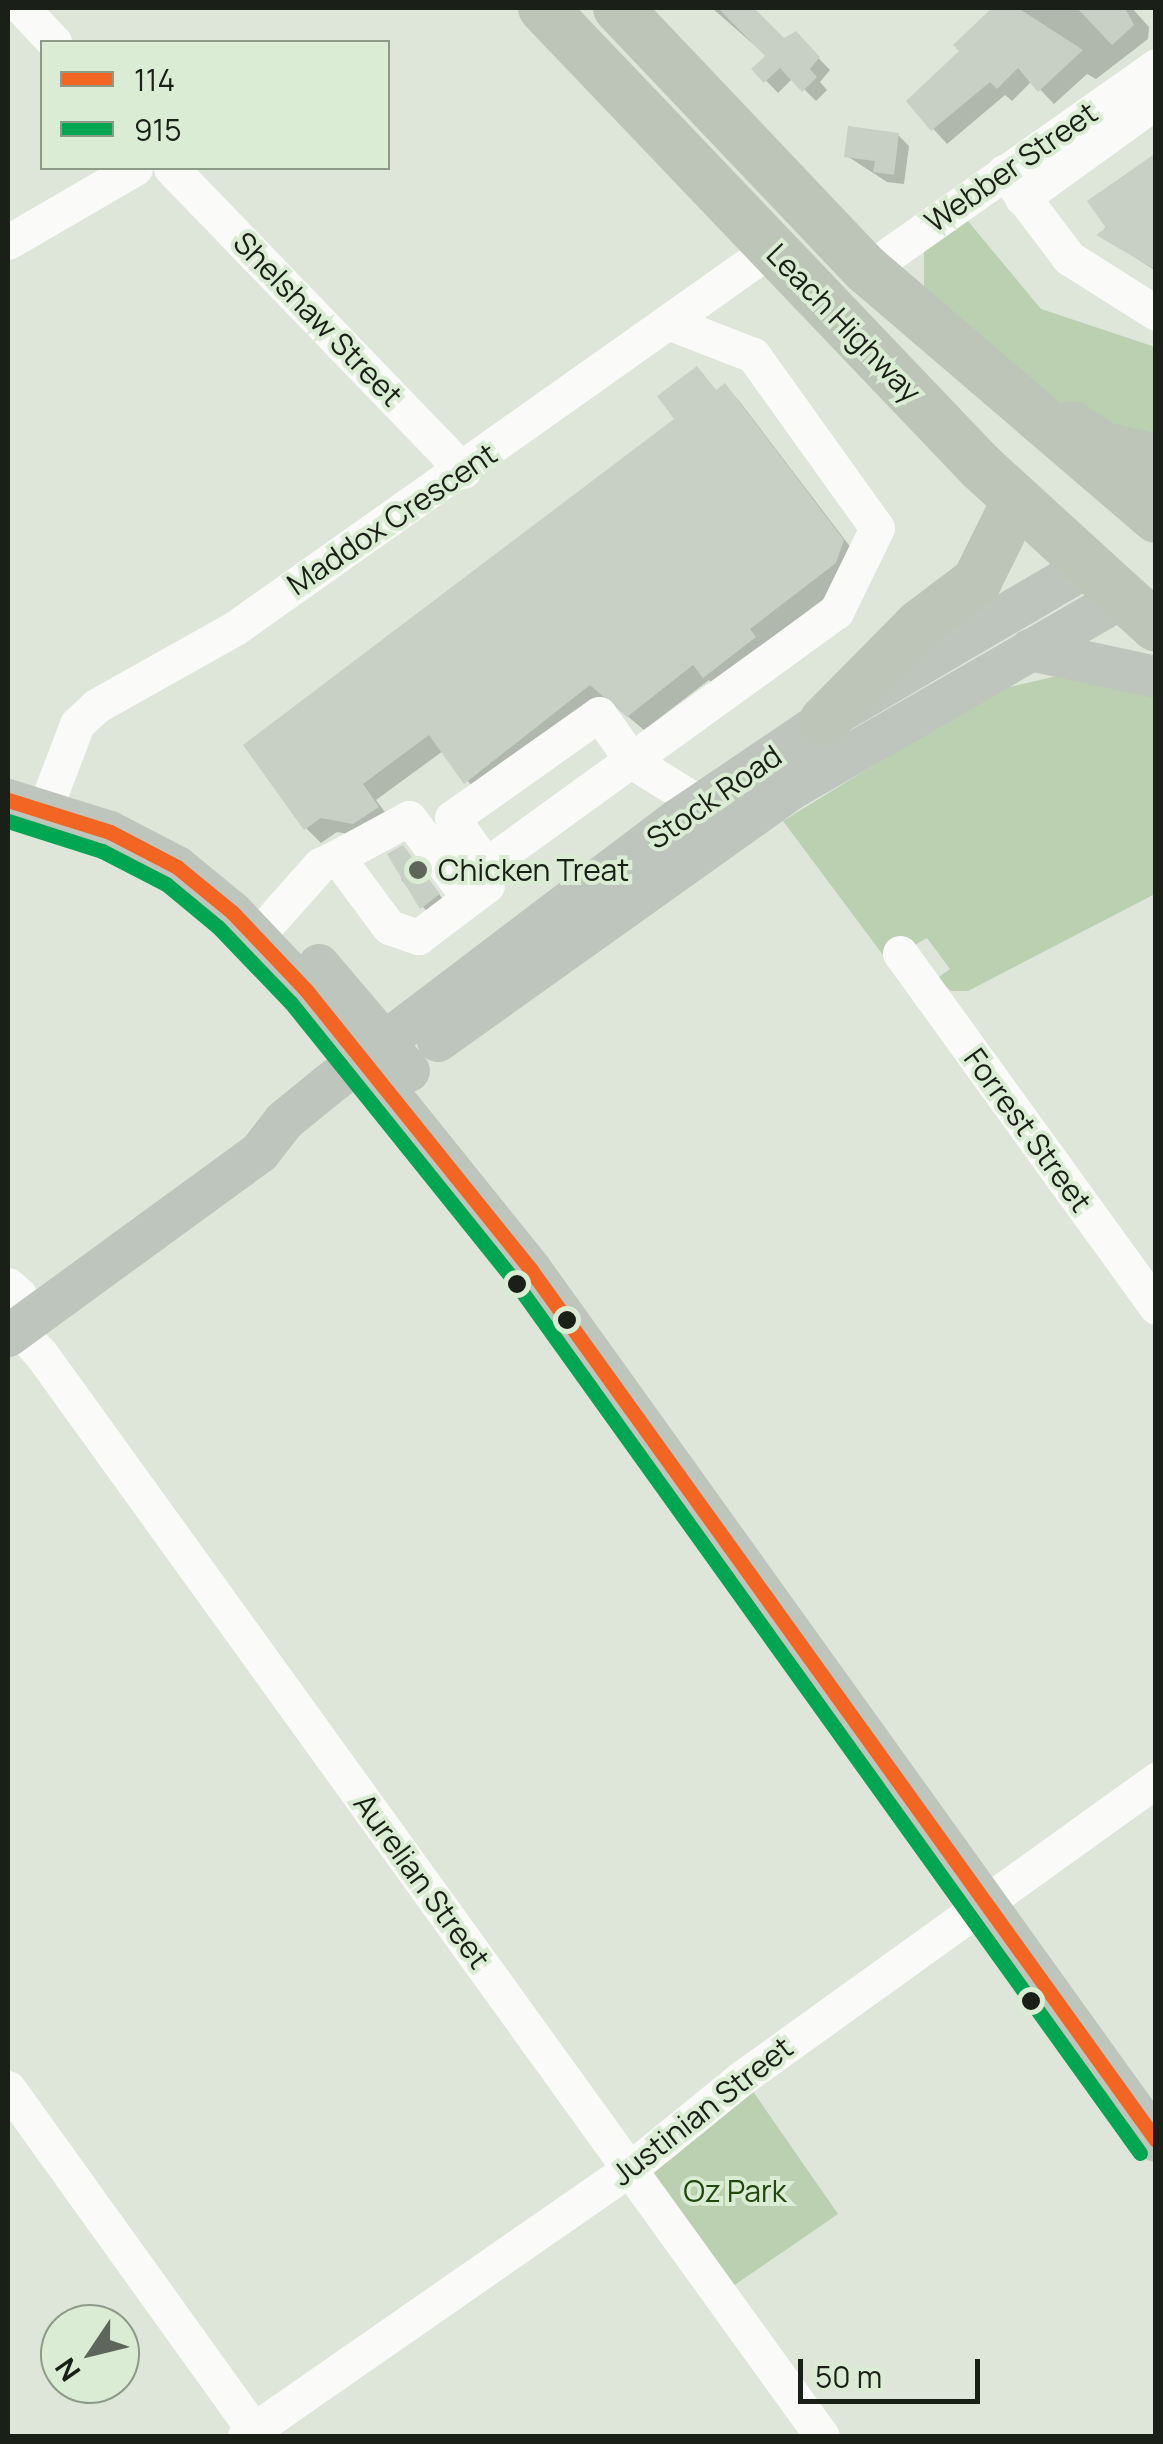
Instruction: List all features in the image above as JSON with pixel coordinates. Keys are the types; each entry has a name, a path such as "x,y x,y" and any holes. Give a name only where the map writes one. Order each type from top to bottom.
{"highway":[{"name":"Leach Highway","path":"543,8 1016,502 1130,593"},
{"name":"Leach Highway","path":"618,8 867,270 978,370 1156,518"},
{"path":"978,370 1103,447 1156,459"},
{"path":"824,721 919,625 977,581 1016,502"},
{"name":"Stock Road","path":"1130,593 1156,528"}],"main road":[{"name":"Stock Road","path":"700,820 829,764 1130,593"},
{"name":"Stock Road","path":"12,1327 260,1152 284,1121 384,1062 824,721 1130,593"},
{"path":"1030,650 1156,677"},
{"path":"8,780 35,799 122,813 198,853 384,1062 531,1270 992,1896 1156,2109"},
{"path":"992,1896 1156,2142"}],"street":[{"path":"22,8 52,40"},
{"name":"Webber Street","path":"867,270 1013,185 1148,96"},
{"path":"8,242 132,170"},
{"name":"Shelshaw Street","path":"173,170 464,471"},
{"path":"1013,185 1069,258 1156,312"},
{"name":"Maddox Crescent","path":"35,799 77,724 96,706 234,628 673,324 772,248"},
{"path":"486,865 640,766 836,612 876,528 753,354 673,324"},
{"path":"452,818 598,714 640,766 658,801 700,820"},
{"path":"410,796 452,818 486,865 487,884 418,938 389,927 337,858 342,844 410,796"},
{"path":"266,927 320,865 409,818 469,898"},
{"name":"Forrest Street","path":"900,953 1156,1306"},
{"name":"Aurelian Street","path":"8,1285 20,1295 12,1327 630,2168 822,2436"},
{"name":"Justinian Street","path":"252,2434 630,2168 743,2077 1156,1780"},
{"path":"8,2088 252,2434"}],"green space":[{"path":"967,220 1041,309 1155,347 1155,447 1065,411 924,289 924,250"},
{"path":"1057,676 1155,685 1155,894 968,991 951,991 936,979 950,969 927,938 911,947 904,938 883,955 783,821 996,690"},
{"name":"Oz Park","path":"743,2077 838,2214 720,2295 631,2168"}],"building":[{"path":"718,8 754,8 784,38 796,31 820,57 810,69 817,77 802,92 780,68 764,83 751,69 765,56"},
{"path":"992,8 1018,8 1083,50 1038,92 1018,68 997,89 990,82 931,131 906,101 959,51 953,45"},
{"path":"1077,8 1125,8 1134,25 1112,45"},
{"path":"848,126 899,133 894,175 873,172 875,161 844,157"},
{"path":"1156,153 1156,270 1096,235 1106,228 1087,201"},
{"path":"697,366 716,390 725,383 844,540 836,563 750,629 756,637 703,678 693,665 627,717 590,685 464,784 429,735 363,784 379,807 353,824 321,818 304,830 243,745 674,419 657,396"},
{"path":"403,845 440,894 420,909 387,854"}],"transit line":[{"name":"114","path":"8,800 110,832 177,867 232,912 306,990 531,1270 1156,2140"},
{"name":"915","path":"8,821 102,851 166,884 218,927 291,1003 515,1282 1140,2153"}],"place":[{"name":"Chicken Treat","path":"418,870"}]}
